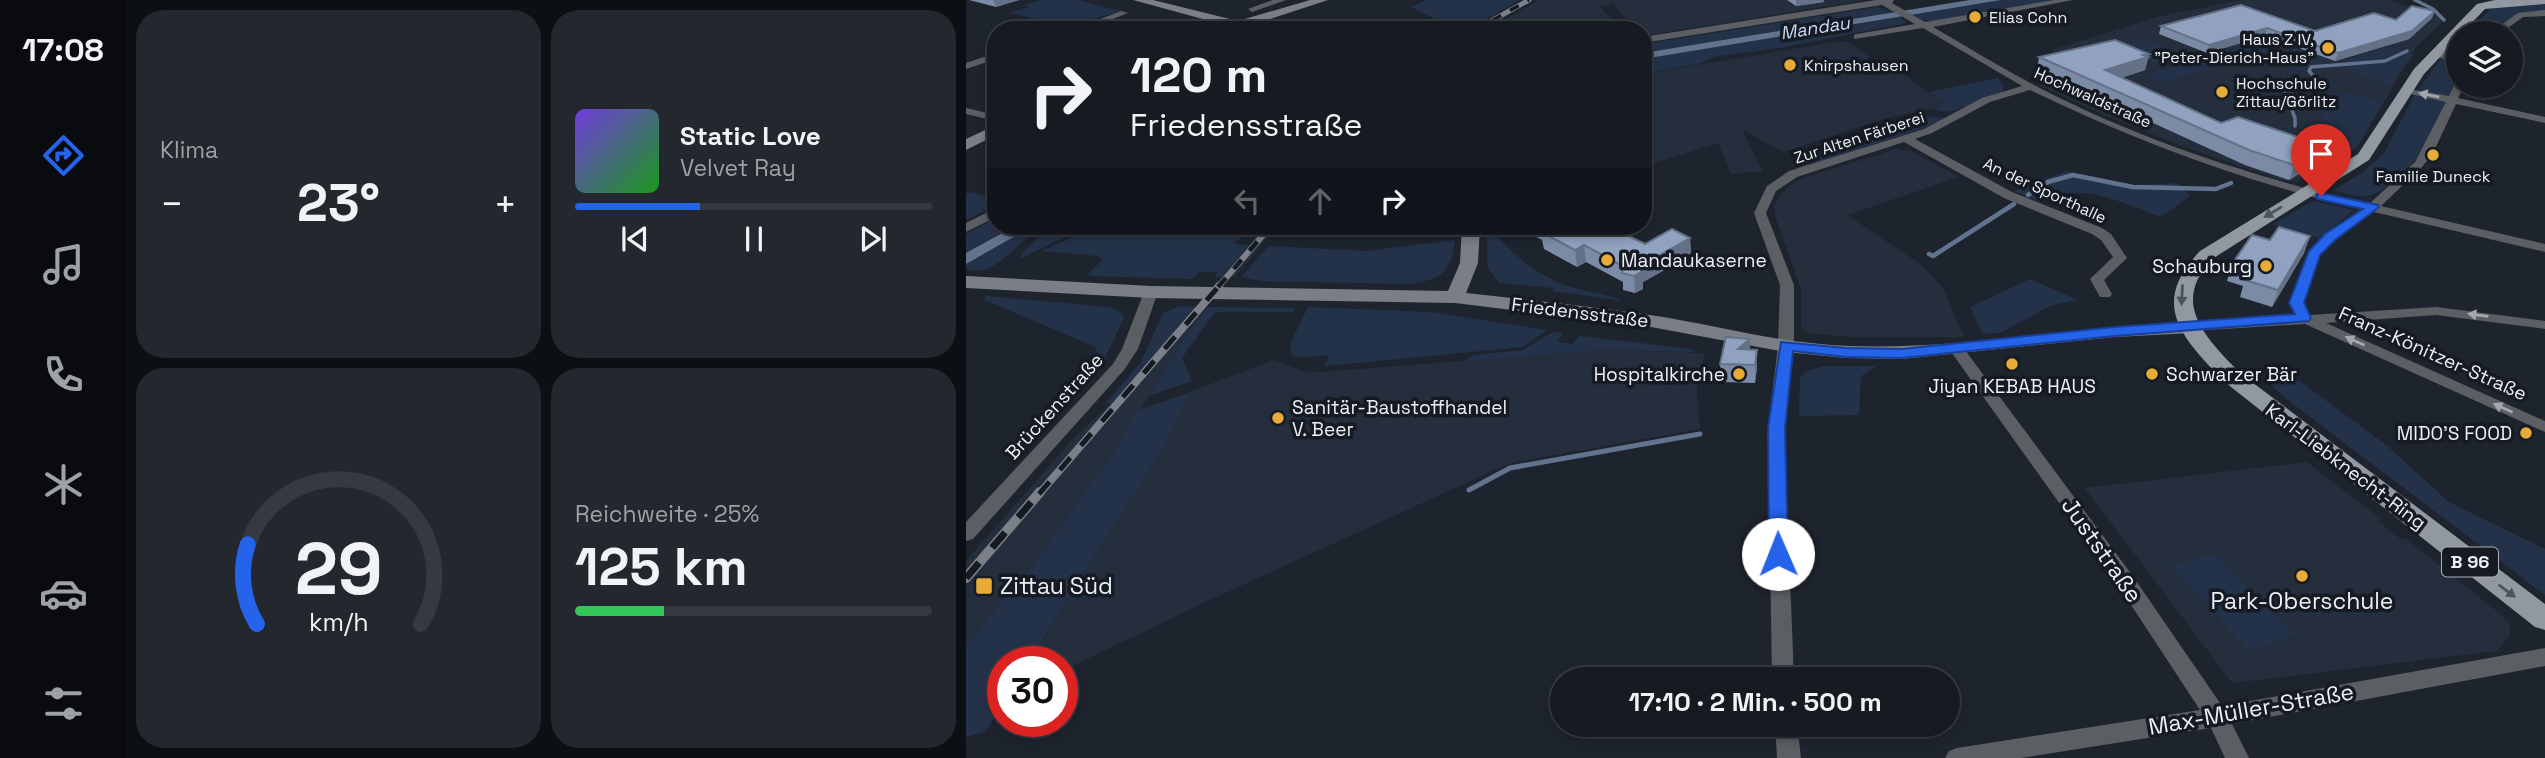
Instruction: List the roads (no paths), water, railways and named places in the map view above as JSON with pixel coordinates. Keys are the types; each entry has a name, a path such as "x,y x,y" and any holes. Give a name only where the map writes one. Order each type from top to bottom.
{"main road":[{"path":"1139,0 1226,21"},
{"path":"1249,21 1322,0"},
{"name":"B 96","path":"2192,327 2182,308 2180,296 2182,285 2195,264 2364,157 2378,139 2406,90 2434,54 2482,6 2502,2 2545,1"},
{"path":"966,145 987,134"},
{"path":"1455,297 1469,263 1471,235"},
{"name":"Friedensstraße","path":"967,283 1152,292 1455,297 1651,321 1786,346 1846,352 1902,353 2115,331 2192,327"},
{"name":"Karl-Liebknecht-Ring","path":"2192,327 2218,363 2249,392 2545,619"}],"street":[{"path":"1252,9 1282,0"},
{"path":"1857,37 1918,22 2069,0"},
{"path":"1652,39 1889,2"},
{"name":"Hochwaldstraße","path":"1889,2 2031,88 2091,116 2177,150 2305,193 2545,248"},
{"path":"1101,21 1124,13"},
{"path":"2512,21 2521,15 2545,13"},
{"path":"2434,54 2446,56"},
{"path":"966,66 987,59"},
{"name":"Zur Alten Färberei","path":"1783,667 1776,428 1786,346 1787,285 1760,213 1771,189 1793,174 1941,126 1986,100 2031,88"},
{"path":"2406,90 2545,120"},
{"path":"2304,318 2296,303 2314,254 2330,237 2373,207 2406,178 2428,152 2453,100"},
{"path":"966,111 987,116"},
{"name":"An der Sporthalle","path":"1905,138 2008,195 2106,237 2120,258 2097,279 2105,294"},
{"path":"966,228 987,217"},
{"name":"Brückenstraße","path":"966,534 1119,367 1130,349 1152,292"},
{"path":"2192,327 2436,311 2545,325"},
{"name":"Franz-Könitzer-Straße","path":"2304,318 2545,427"},
{"name":"Juststraße","path":"1957,349 2125,580 2217,716 2237,758"},
{"name":"Max-Müller-Straße","path":"1957,758 2217,716 2545,657"},
{"path":"1787,737 1789,758"}],"water":[{"name":"Mandau","path":"1970,0 2001,0 1652,58 1652,52"},
{"path":"999,235 1017,235 966,264 966,253"}],"waterway":[{"path":"2415,0 2433,9 2444,20"},
{"path":"2295,126 2295,118 2285,93 2316,84 2316,79 2309,71 2311,67 2385,61 2407,51"},
{"path":"2028,195 2048,182 2073,175 2133,187 2216,189 2231,183"},
{"path":"1929,254 1933,256 2014,204"},
{"path":"1469,490 1510,468 1700,434"}],"railway":[{"path":"1491,21 1529,0"},
{"path":"1218,287 1263,235"},
{"path":"1039,494 1219,286"},
{"path":"966,578 1040,492"}],"place":[{"name":"Elias Cohn","path":"1975,17"},
{"name":"Haus Z IV, \"Peter-Dierich-Haus\"","path":"2328,48"},
{"name":"Knirpshausen","path":"1790,65"},
{"name":"Hochschule Zittau/Görlitz","path":"2222,92"},
{"name":"Familie Duneck","path":"2433,155"},
{"name":"Mandaukaserne","path":"1607,260"},
{"name":"Schauburg","path":"2266,266"},
{"name":"Jiyan KEBAB HAUS","path":"2012,364"},
{"name":"Hospitalkirche","path":"1739,374"},
{"name":"Schwarzer Bär","path":"2152,374"},
{"name":"Sanitär-Baustoffhandel V. Beer","path":"1278,418"},
{"name":"MIDO'S FOOD","path":"2526,433"},
{"name":"Park-Oberschule","path":"2302,576"},
{"name":"Zittau Süd","path":"984,586"}]}
